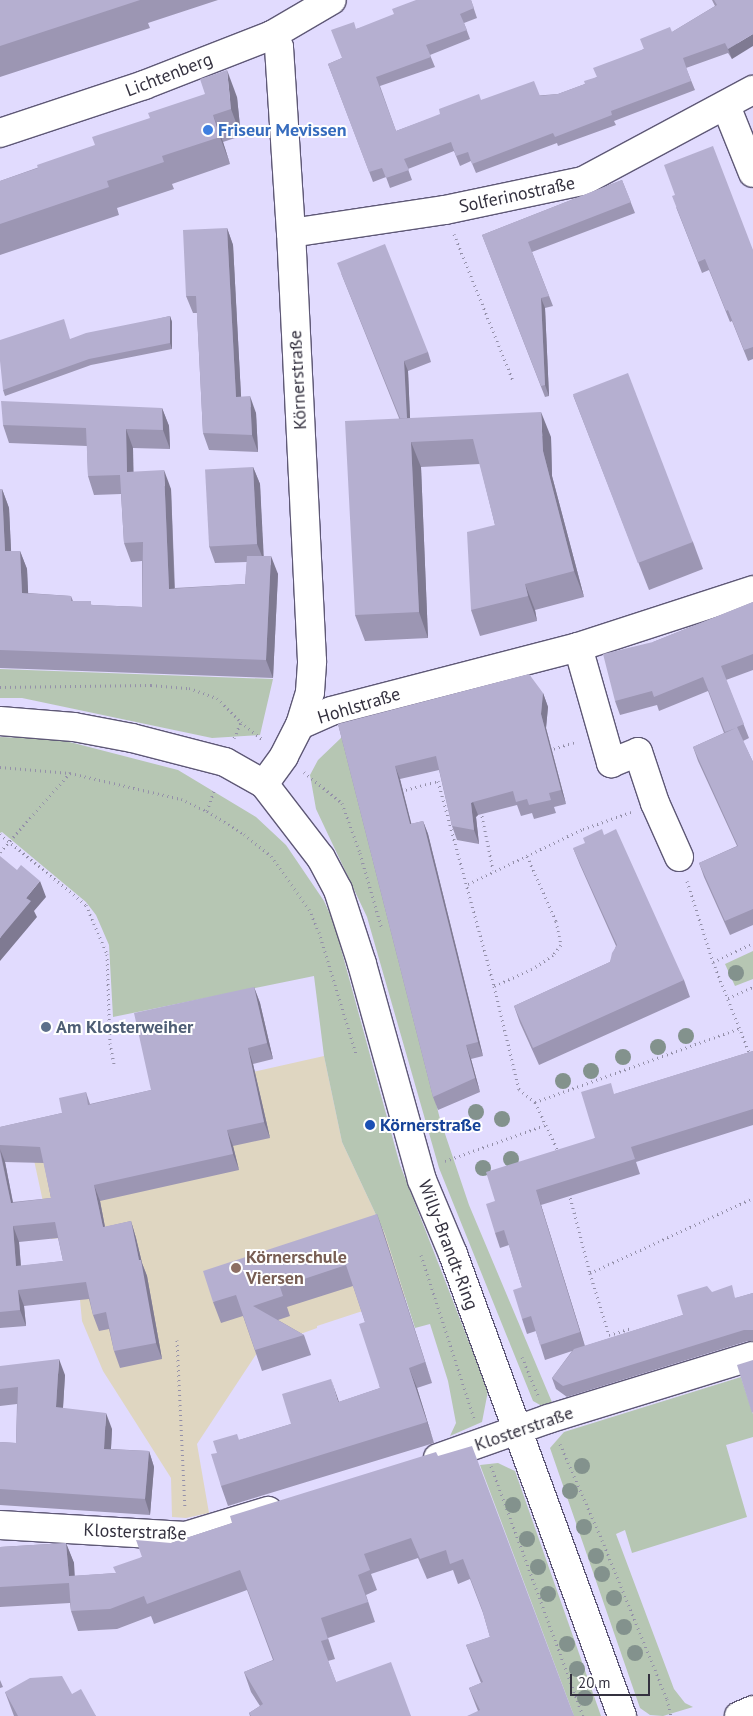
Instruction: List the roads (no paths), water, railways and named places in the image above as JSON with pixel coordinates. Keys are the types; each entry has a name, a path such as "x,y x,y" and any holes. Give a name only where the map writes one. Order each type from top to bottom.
{"street":[{"name":"Lichtenberg","path":"0,133 144,85 272,36 332,0"},
{"name":"Körnerstraße","path":"272,36 279,47 291,233 312,661 310,692 300,726"},
{"name":"Solferinostraße","path":"291,233 445,210 583,181 753,90"},
{"path":"726,106 753,173"},
{"name":"Hohlstraße","path":"264,784 284,756 300,726 330,711 578,647 753,590"},
{"path":"578,647 611,763 638,752 655,803 679,857"},
{"path":"0,721 74,727 132,738 225,762 264,784"},
{"name":"Willy-Brandt-Ring","path":"264,784 321,858 338,890 362,964 422,1180 453,1254 622,1716"},
{"name":"Klosterstraße","path":"418,1464 482,1444 548,1419 753,1356"},
{"name":"Klosterstraße","path":"0,1525 186,1536 288,1504"},
{"path":"739,1716 753,1710"}],"place":[{"name":"Friseur Mevissen","path":"208,130"},
{"name":"Am Klosterweiher","path":"46,1027"},
{"name":"Körnerstraße","path":"370,1125"},
{"name":"Körnerschule Viersen","path":"236,1268"}]}
